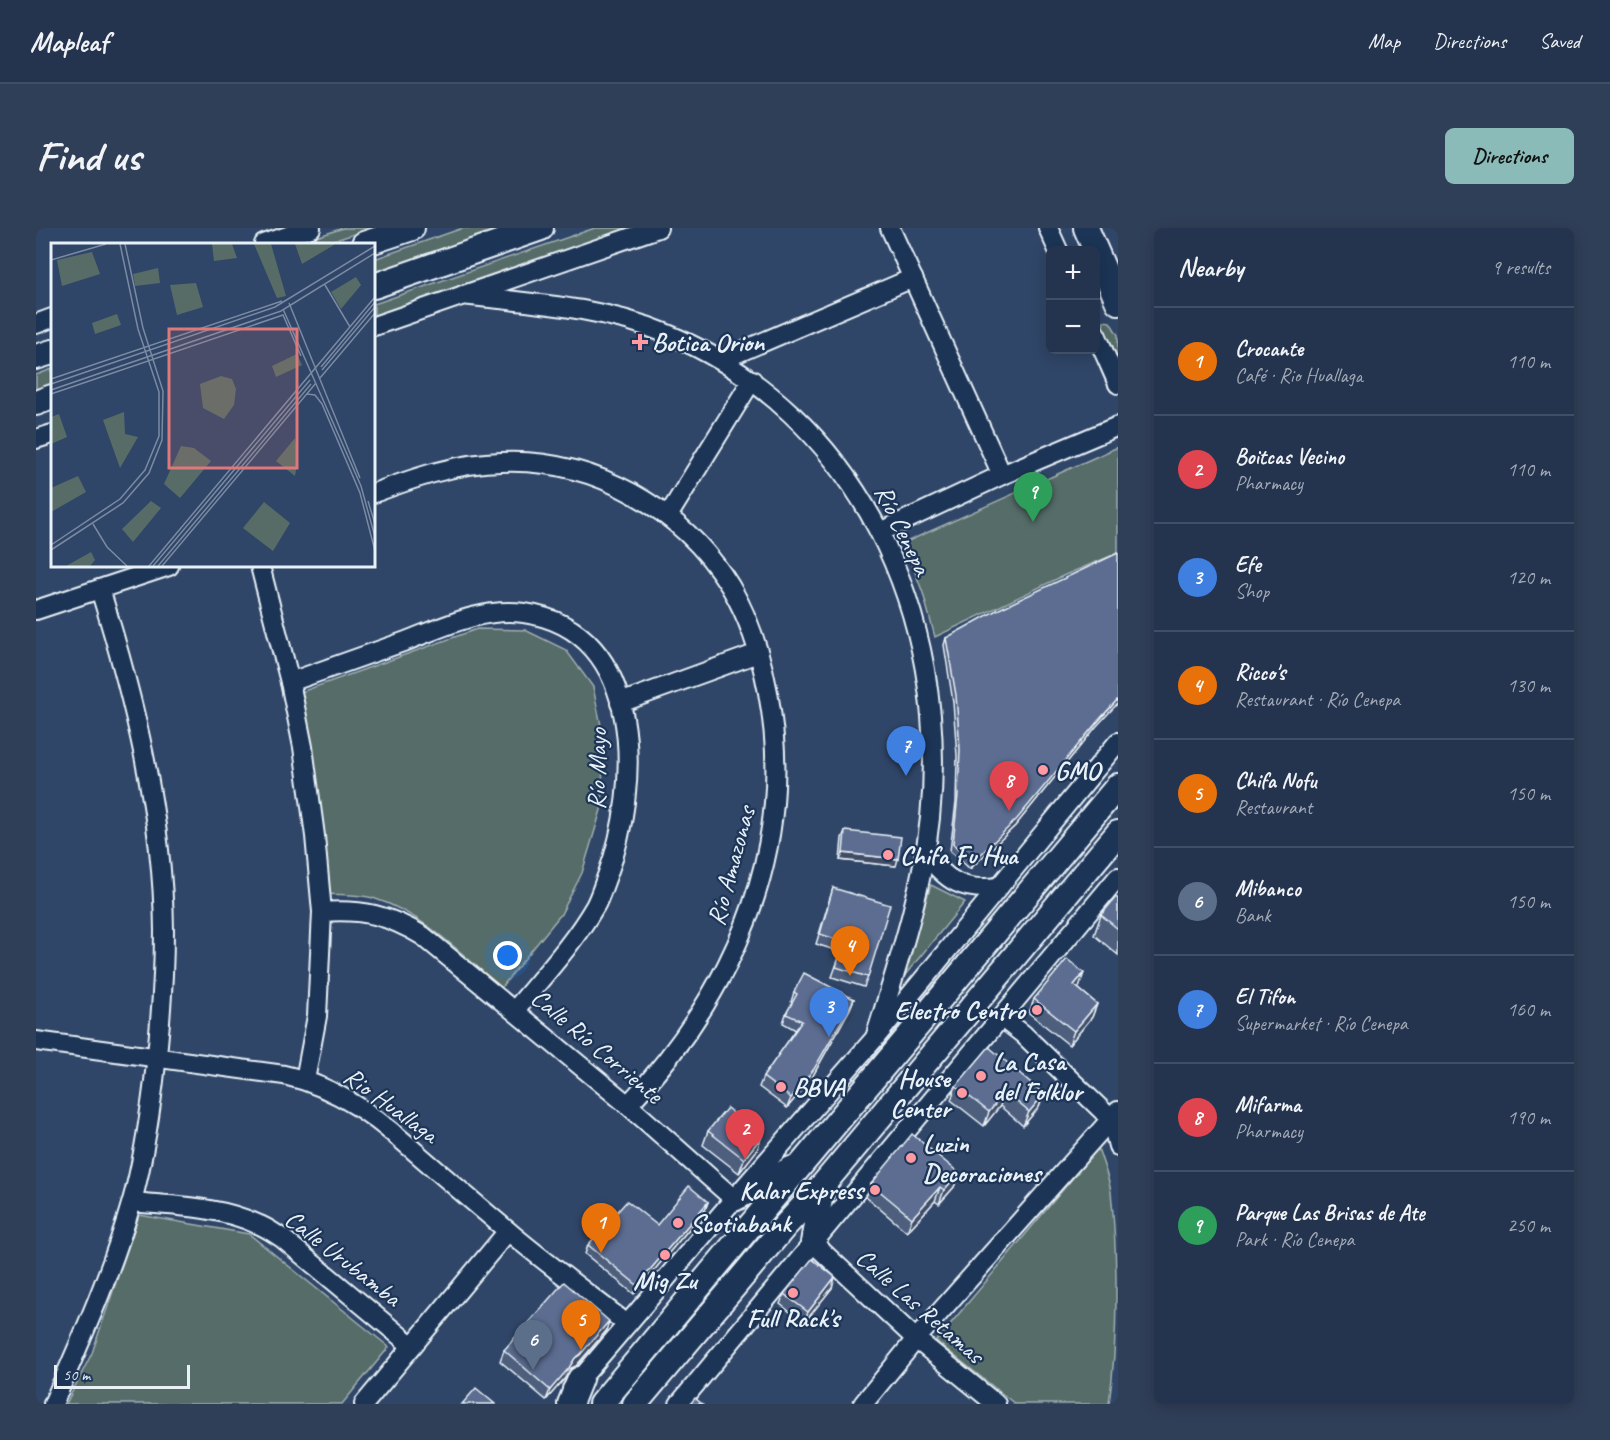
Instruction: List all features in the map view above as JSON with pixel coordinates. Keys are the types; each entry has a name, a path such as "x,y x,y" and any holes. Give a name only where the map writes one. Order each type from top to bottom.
{"main road":[{"path":"367,243 412,228"},
{"path":"375,286 541,228"},
{"path":"1086,228 1117,301"},
{"path":"1100,287 1117,301"},
{"path":"36,357 51,352"},
{"path":"36,403 51,397"},
{"path":"601,1404 1118,786"},
{"path":"635,1404 784,1227 822,1186 1118,833"},
{"path":"734,1199 802,1164"},
{"path":"813,1243 822,1186"},
{"path":"570,1404 580,1379"}],"street":[{"path":"267,243 311,228"},
{"path":"375,326 658,228"},
{"path":"890,228 1002,475"},
{"path":"1048,228 1056,246"},
{"path":"721,360 913,278"},
{"name":"Río Cenepa","path":"463,295 573,308 604,314 664,332 721,360 752,381 803,424 826,448 865,503 903,587 915,624 926,672 932,720 933,769 925,852 912,912 875,1038"},
{"path":"36,324 51,318"},
{"path":"1100,345 1118,384"},
{"path":"668,516 752,381"},
{"path":"880,532 1002,475 1118,426"},
{"path":"36,439 51,434"},
{"name":"Río Amazonas","path":"375,493 453,468 477,464 526,462 573,470 596,477 636,495 668,516 703,549 742,608 758,653 771,712 775,773 774,803 769,837 753,902 728,965 700,1015 674,1053 628,1105"},
{"path":"36,610 166,567"},
{"path":"260,567 290,682 303,747 314,825 322,912 316,1016 305,1080"},
{"path":"53,1404 99,1298 132,1202 143,1151 161,1016 164,940 162,886 157,844 135,714 122,660 100,589"},
{"name":"Río Mayo","path":"290,682 474,616 490,613 515,612 539,616 555,622 583,639 603,662 616,689 627,731 628,776 622,822 613,859 596,904 569,946 515,1010"},
{"path":"620,703 758,653"},
{"path":"560,1404 734,1199 875,1038 1118,742"},
{"path":"925,852 935,867 949,879 965,886 982,889 999,887"},
{"path":"679,1404 1118,877"},
{"name":"Calle Río Corriente","path":"322,912 347,910 373,914 400,922 423,936 628,1105 734,1199"},
{"path":"1002,1018 1115,1115 1118,1146"},
{"name":"Rio Huallaga","path":"36,1041 284,1075 305,1080 335,1093 361,1108 393,1132 508,1231 627,1324"},
{"path":"863,1404 916,1340 1115,1115"},
{"name":"Calle Urubamba","path":"132,1202 204,1209 232,1214 258,1224 282,1238 412,1346"},
{"path":"364,1404 508,1231"},
{"name":"Calle Las Retamas","path":"813,1243 916,1340 996,1404"}],"green space":[{"path":"343,228 372,228 327,243 299,243"},
{"path":"463,228 511,228 375,275 375,259"},
{"path":"595,228 631,228 375,317 375,304"},
{"path":"1104,321 1110,322 1118,335 1118,362 1103,329"},
{"path":"51,369 51,385 36,391 36,375"},
{"path":"1118,447 1118,553 1065,575 935,637 923,593 904,543"},
{"path":"477,629 525,630 566,650 593,687 604,740 601,810 582,873 561,914 501,988 442,936 409,914 373,898 327,894 301,692"},
{"path":"931,885 965,902 901,980"},
{"path":"1098,1148 1110,1187 1115,1244 1115,1326 1109,1404 1015,1404 936,1341"},
{"path":"139,1215 249,1234 389,1347 342,1404 66,1404 92,1353"}],"building":[{"path":"1118,553 1118,699 1017,819 973,862 953,844 960,749 956,695 946,638 995,611"},
{"path":"845,831 901,837 898,859 843,853"},
{"path":"833,888 890,905 868,977 836,967 844,942 820,934"},
{"path":"1116,897 1118,899 1118,929 1101,915"},
{"path":"1067,959 1084,973 1074,985 1097,1004 1074,1031 1034,999"},
{"path":"804,973 854,999 814,1069 791,1098 763,1077 802,1021 786,1014 797,994 794,992"},
{"path":"989,1047 1044,1094 1029,1112 1005,1092 989,1112 956,1086"},
{"path":"727,1108 762,1136 744,1159 708,1131"},
{"path":"912,1134 959,1173 944,1190 940,1187 912,1218 871,1184"},
{"path":"689,1186 708,1202 637,1285 588,1245 627,1201 657,1225"},
{"path":"812,1259 835,1277 808,1312 784,1294"},
{"path":"564,1282 609,1321 550,1390 504,1350"},
{"path":"476,1388 495,1404 462,1404"},
{"path":"695,1398 702,1404 690,1404"}],"place":[{"name":"Botica Orion","path":"640,342"},
{"name":"Parque Las Brisas de Ate","path":"1033,522"},
{"name":"GMO","path":"1043,770"},
{"name":"El Tifon","path":"906,776"},
{"name":"Mifarma","path":"1009,811"},
{"name":"Chifa Fu Hua","path":"888,855"},
{"name":"Ricco's","path":"850,976"},
{"name":"Electro Centro","path":"1037,1010"},
{"name":"Efe","path":"829,1037"},
{"name":"La Casa del Folklor","path":"981,1076"},
{"name":"BBVA","path":"781,1087"},
{"name":"House Center","path":"962,1093"},
{"name":"Luzin Decoraciones","path":"911,1158"},
{"name":"Boitcas Vecino","path":"745,1159"},
{"name":"Kalar Express","path":"875,1190"},
{"name":"Scotiabank","path":"678,1223"},
{"name":"Crocante","path":"601,1253"},
{"name":"Mig Zu","path":"665,1255"},
{"name":"Full Rack's","path":"793,1293"},
{"name":"Chifa Nofu","path":"581,1350"},
{"name":"Mibanco","path":"533,1370"}]}
